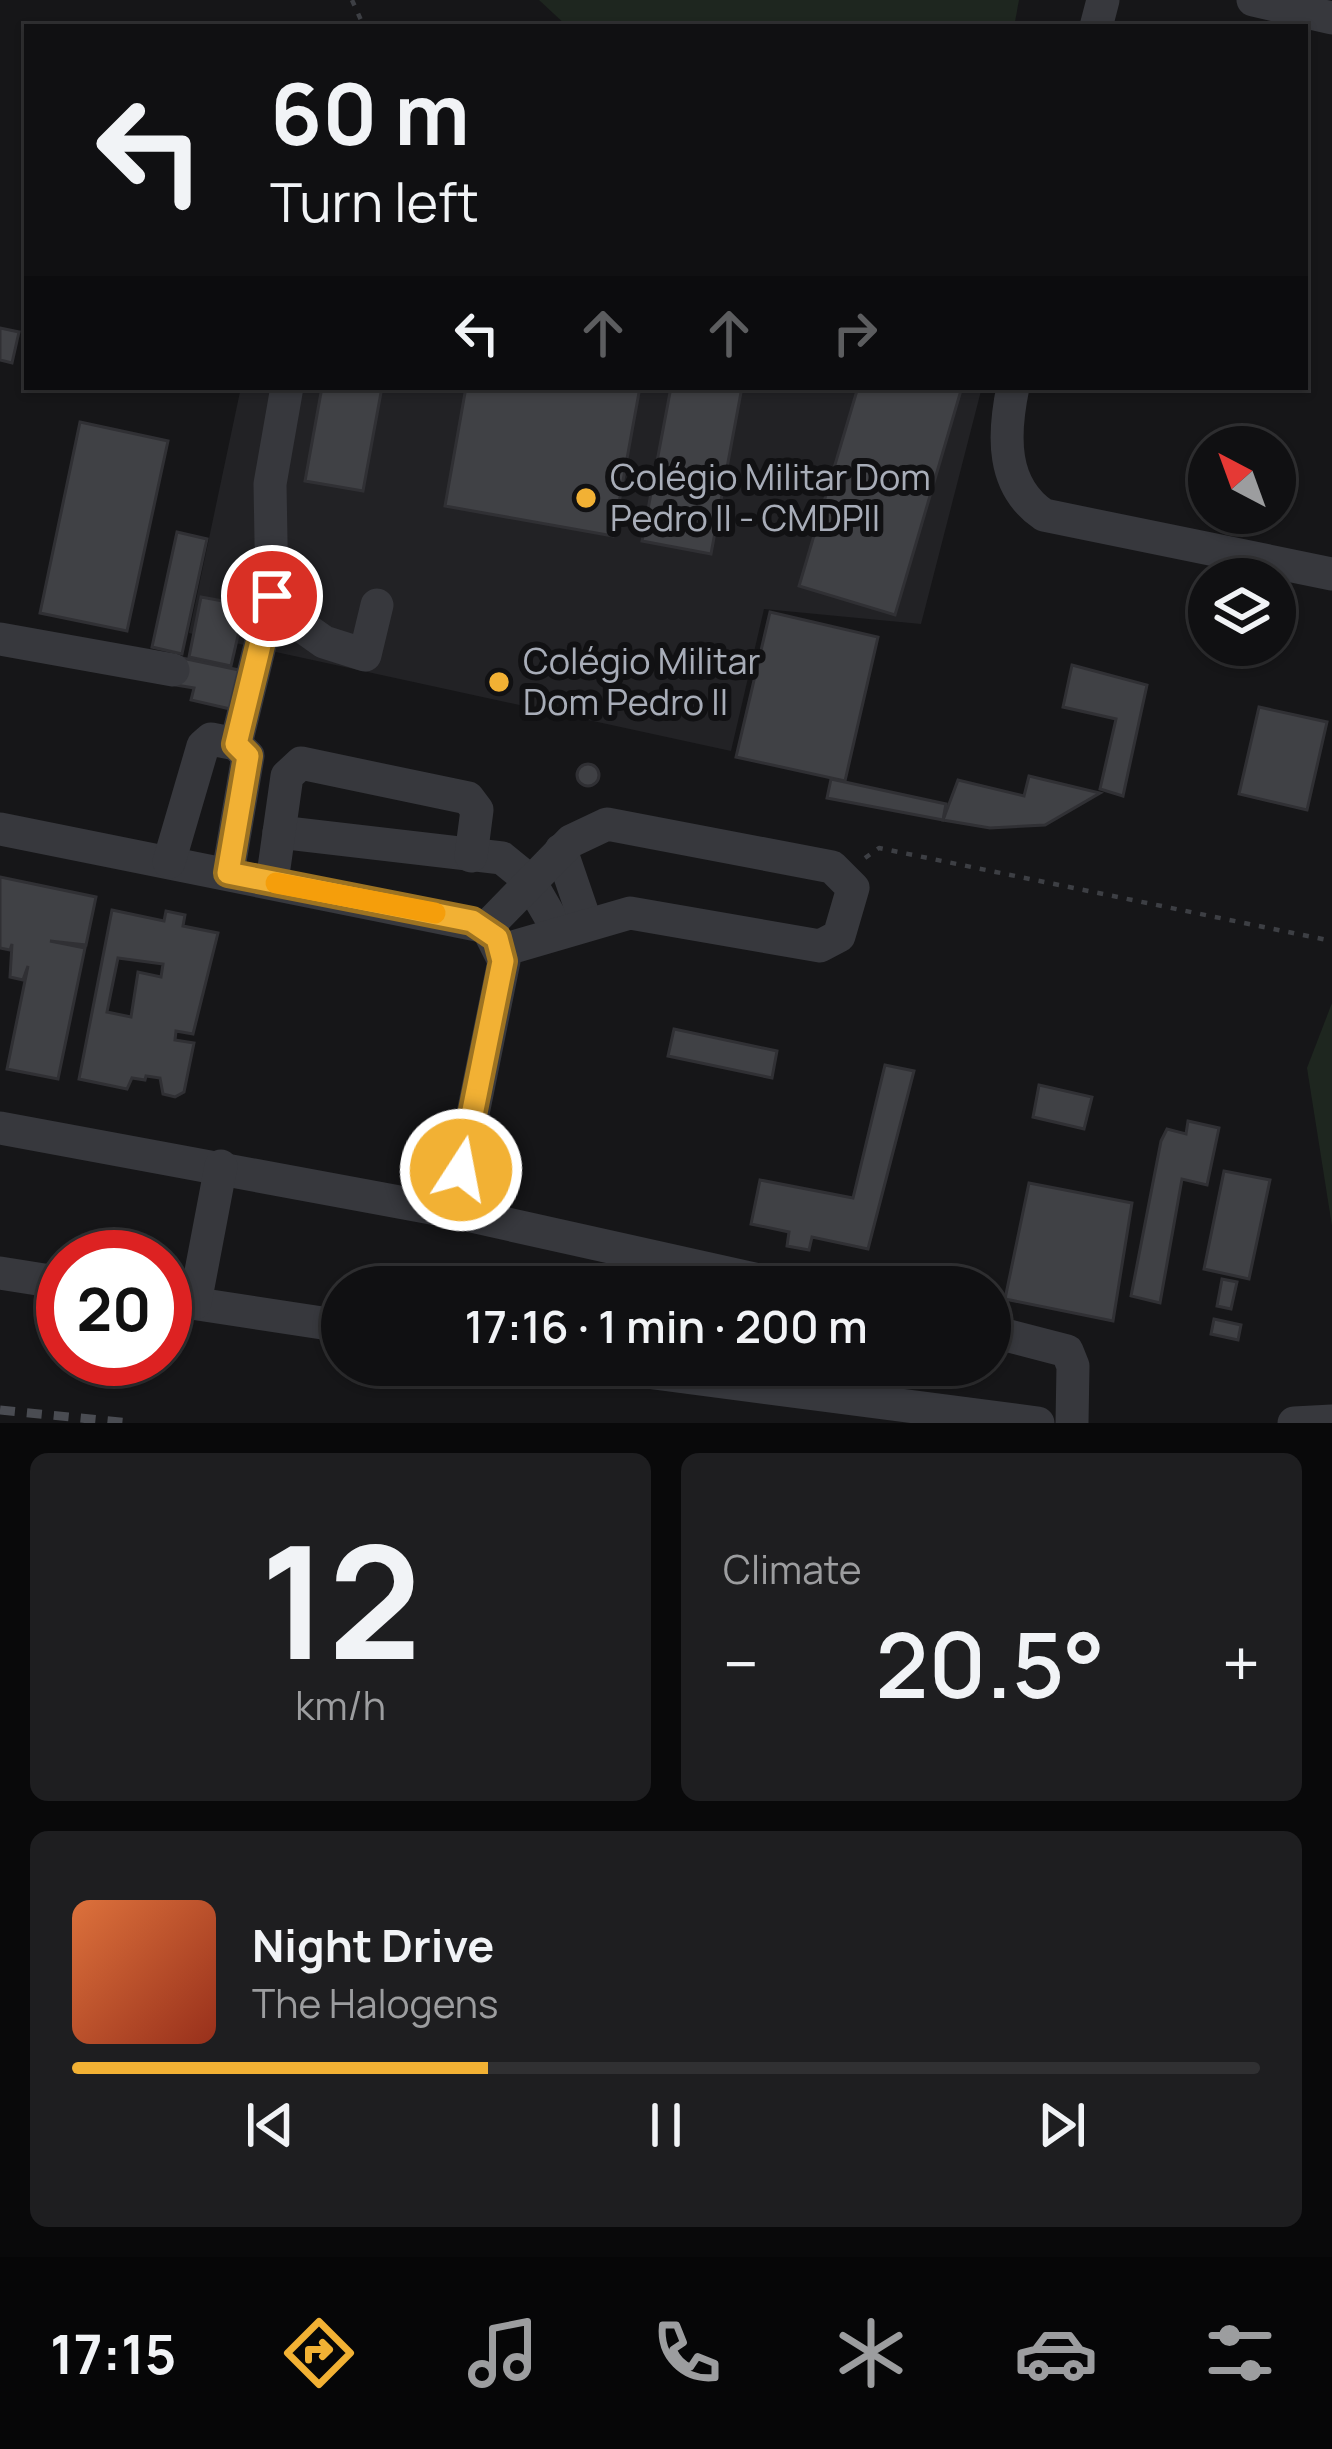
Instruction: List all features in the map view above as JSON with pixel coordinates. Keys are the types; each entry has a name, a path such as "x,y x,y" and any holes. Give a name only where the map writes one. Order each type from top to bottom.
{"street":[{"path":"1253,0 1332,18"},
{"path":"236,744 272,596 270,484 286,390"},
{"path":"1013,390 1006,462 1022,500 1044,515 1332,574"},
{"path":"272,596 283,613 324,642 365,656 376,605"},
{"path":"0,639 172,670"},
{"path":"169,862 203,746 211,739 236,744 248,756 228,873"},
{"path":"272,882 286,776 301,763 468,798 477,810 471,856"},
{"path":"0,830 272,882 495,939 644,914 820,946 838,936 845,924 853,897 846,877 832,867 621,824 592,828 561,850 530,880 495,939 453,1212"},
{"path":"279,832 502,858 530,880 573,928"},
{"path":"561,850 573,928"},
{"path":"0,1128 453,1212 691,1266"},
{"path":"192,1261 221,1166"},
{"path":"0,1273 36,1279"},
{"path":"192,1303 321,1323"},
{"path":"1011,1336 1067,1351 1073,1366 1072,1423"},
{"path":"811,1386 1038,1423"},
{"path":"1294,1423 1332,1420"}],"path":[{"path":"846,877 879,848 1332,941"}],"shaded area":[{"path":"539,0 1019,0 1015,24 565,24"},
{"name":"Colégio Militar Dom Pedro II - CMDPII","path":"240,390 981,390 921,624 764,609 731,751 189,633"},
{"path":"1332,1003 1332,1226 1307,1068"}],"building":[{"path":"0,328 19,332 12,363 0,360"},
{"path":"321,390 381,390 363,491 305,481"},
{"path":"465,390 639,390 613,536 445,506"},
{"path":"670,390 741,390 711,554 642,541"},
{"path":"857,390 961,390 895,615 799,586"},
{"path":"80,422 168,441 127,631 40,613"},
{"path":"177,532 207,539 182,654 152,647"},
{"path":"201,597 245,605 231,666 189,657"},
{"path":"770,612 878,637 845,781 736,757"},
{"path":"182,658 239,670 239,711 191,700 194,688 176,685"},
{"path":"1072,665 1147,685 1123,796 1100,789 1116,719 1063,707"},
{"path":"1259,707 1327,722 1307,810 1239,794"},
{"path":"588,764 599,775 588,786 577,775"},
{"path":"1029,776 1100,793 1045,825 990,828 943,820 958,780 1024,796"},
{"path":"831,779 946,804 943,820 827,798"},
{"path":"0,877 96,897 86,945 50,941 85,948 58,1079 7,1069 28,966 23,980 10,977 12,944 10,950 0,948"},
{"path":"112,910 164,921 166,911 185,915 183,926 218,933 193,1034 176,1031 175,1040 194,1043 184,1092 175,1097 163,1094 160,1078 146,1076 145,1080 132,1078 127,1089 79,1079","holes":["118,958 163,964 161,977 138,972 131,1017 107,1012"]},
{"path":"674,1029 777,1051 772,1078 668,1056"},
{"path":"885,1065 914,1071 868,1249 812,1237 809,1250 787,1246 789,1232 751,1224 760,1180 853,1198"},
{"path":"1039,1085 1092,1097 1084,1129 1033,1117"},
{"path":"1188,1121 1219,1128 1207,1185 1182,1179 1160,1303 1131,1296 1161,1141 1167,1129 1186,1134"},
{"path":"1224,1171 1270,1180 1249,1279 1204,1269"},
{"path":"1029,1183 1132,1203 1113,1321 1011,1300 1011,1270"},
{"path":"1222,1279 1237,1282 1231,1309 1217,1306"},
{"path":"1214,1319 1241,1325 1238,1340 1211,1334"}],"railway":[{"path":"0,1410 130,1423"}],"slow traffic":[{"path":"276,883 435,913"}],"place":[{"name":"Colégio Militar Dom Pedro II - CMDPII","path":"586,498"},
{"name":"Colégio Militar Dom Pedro II","path":"499,682"}],"route":[{"path":"272,596 236,744 248,756 228,873 472,921 488,927 497,938 503,961 461,1170"}]}
